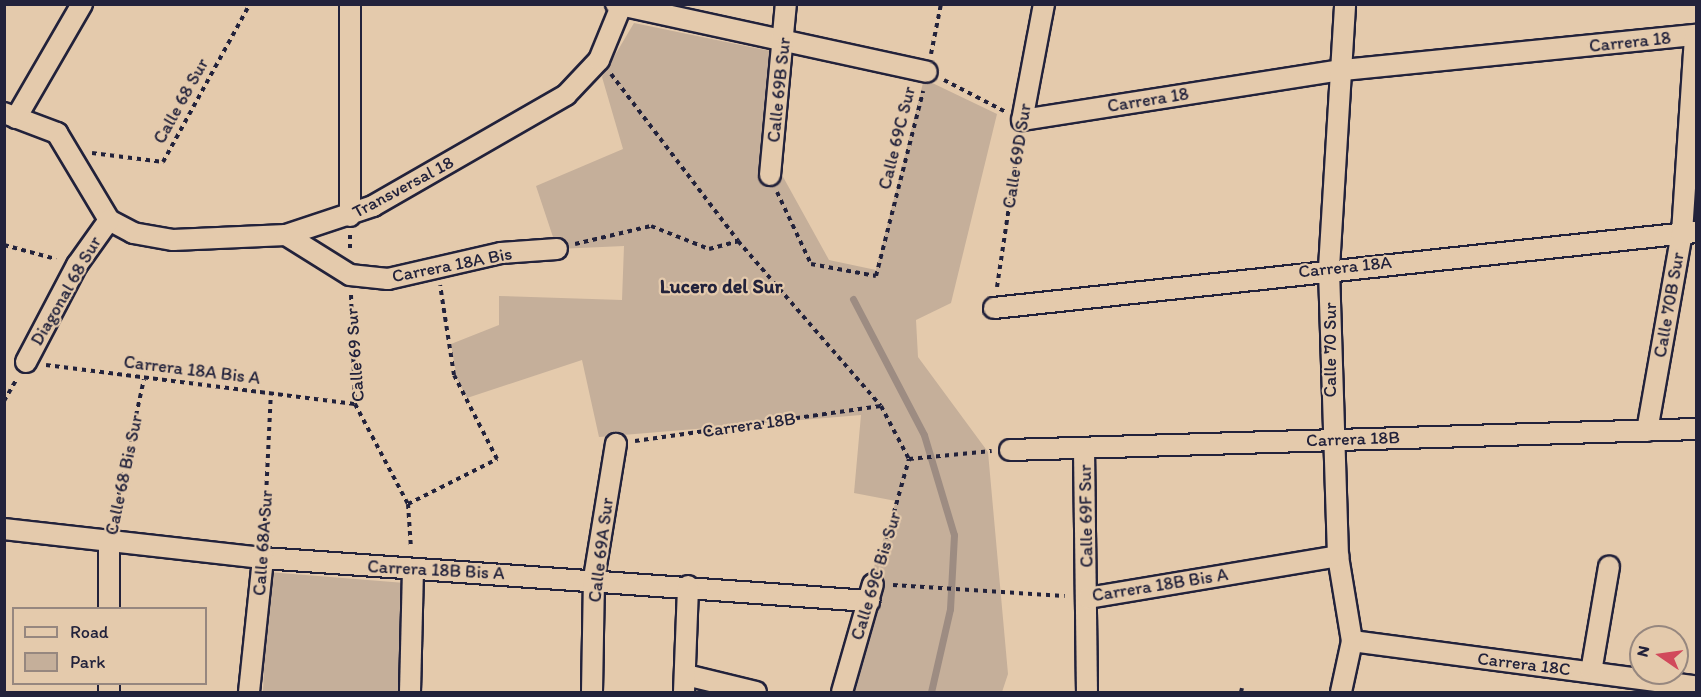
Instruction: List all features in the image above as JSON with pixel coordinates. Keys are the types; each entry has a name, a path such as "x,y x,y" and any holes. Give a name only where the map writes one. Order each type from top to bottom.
{"street":[{"path":"82,4 10,115 42,123 71,150 109,220"},
{"path":"350,4 350,216"},
{"name":"Calle 69B Sur","path":"770,175 785,43 786,4"},
{"name":"Calle 69D Sur","path":"1022,120 1044,4"},
{"name":"Calle 70 Sur","path":"1341,693 1352,641 1338,556 1331,440 1329,268 1343,70 1345,4"},
{"path":"599,60 620,5 785,43 927,72"},
{"name":"Carrera 18","path":"1022,120 1343,70 1696,35"},
{"name":"Calle 70B Sur","path":"1647,431 1689,233 1696,35"},
{"name":"Transversal 18","path":"109,220 133,233 173,240 286,235 350,216 551,105 599,60"},
{"name":"Diagonal 68 Sur","path":"26,362 77,265 109,220"},
{"name":"Carrera 18A","path":"994,308 1329,268 1689,233"},
{"name":"Carrera 18A Bis","path":"286,235 350,275 388,279 438,270 501,253 557,249"},
{"name":"Carrera 18B","path":"1010,450 1696,429"},
{"name":"Calle 69A Sur","path":"591,693 594,578 616,444"},
{"name":"Calle 69F Sur","path":"1084,448 1088,598 1087,693"},
{"name":"Carrera 18B Bis A","path":"4,530 263,558 413,569 594,578 688,586 871,593"},
{"name":"Calle 68 Bis Sur","path":"109,540 109,607"},
{"name":"Carrera 18B Bis A","path":"1088,598 1338,556"},
{"name":"Calle 68A Sur","path":"249,693 263,558"},
{"path":"1591,672 1610,567"},
{"path":"410,693 413,569"},
{"path":"688,586 685,684 756,693"},
{"name":"Calle 69C Bis Sur","path":"842,693 871,593"},
{"name":"Carrera 18C","path":"1352,641 1696,686"}],"path":[{"name":"Calle 68 Sur","path":"71,150 163,162 250,4"},
{"name":"Calle 69C Sur","path":"770,175 811,264 876,276 927,72 941,4"},
{"path":"599,60 738,241 881,406 909,459 945,453 1010,450"},
{"path":"927,72 1022,120"},
{"name":"Calle 69D Sur","path":"994,308 1022,120"},
{"name":"Calle 69 Sur","path":"350,216 355,404 408,504 413,569"},
{"path":"557,249 651,226 709,249 738,241"},
{"path":"4,245 77,265"},
{"path":"408,504 497,459 454,375 438,270"},
{"name":"Carrera 18A Bis A","path":"26,362 144,379 355,404"},
{"name":"Calle 68 Bis Sur","path":"109,540 144,379"},
{"name":"Calle 68A Sur","path":"263,558 272,393"},
{"name":"Carrera 18B","path":"616,444 881,406"},
{"name":"Calle 69C Bis Sur","path":"871,593 909,459"},
{"name":"Carrera 18B Bis A","path":"871,593 936,586 1088,598"}],"green space":[{"path":"634,23 785,54 782,175 829,260 876,270 924,79 997,114 951,303 916,320 918,357 988,452 1008,674 1002,692 832,692 896,501 854,493 861,415 599,437 582,360 467,398 457,379 451,344 499,325 499,296 622,300 624,246 557,249 536,186 623,149 602,77"},
{"path":"268,572 405,583 399,692 263,692"}],"waterway":[{"path":"853,299 924,435 954,535 950,609 931,692"}],"district":[{"name":"Lucero del Sur","path":"721,286"}]}
